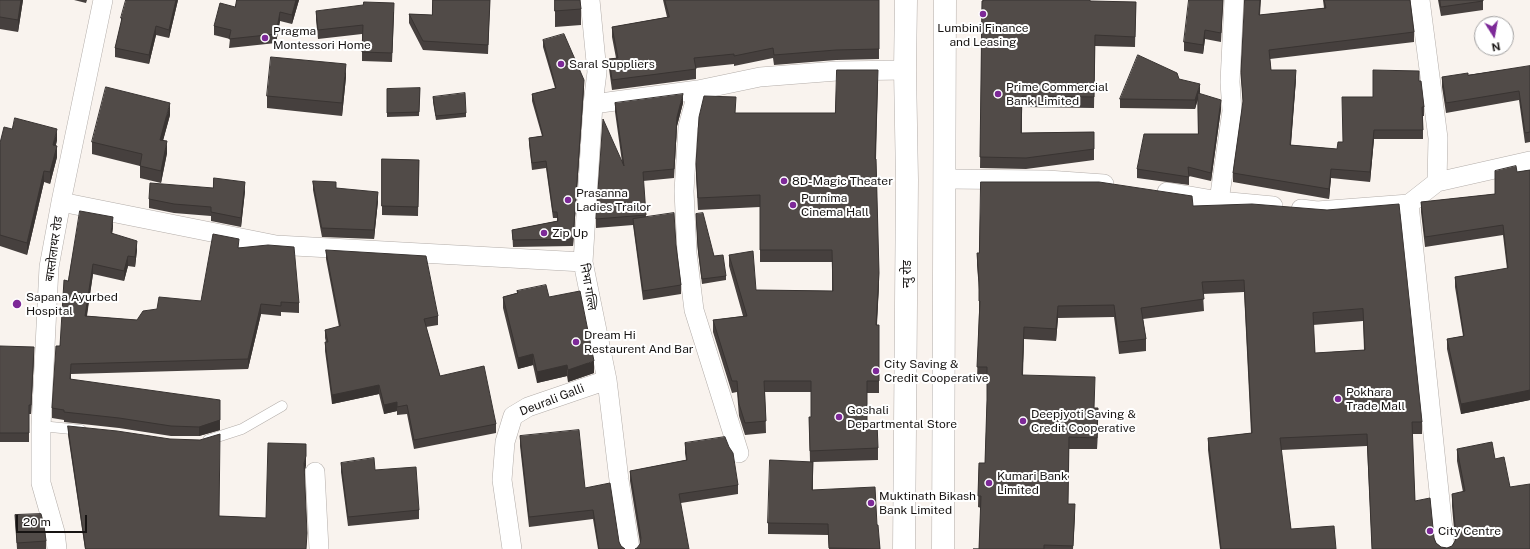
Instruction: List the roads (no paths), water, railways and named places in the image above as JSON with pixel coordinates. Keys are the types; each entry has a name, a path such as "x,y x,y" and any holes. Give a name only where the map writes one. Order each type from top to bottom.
{"main road":[{"name":"न्यु रोड","path":"904,549 907,188 905,70 906,0"},
{"path":"943,549 946,179 945,0"}],"street":[{"name":"बास्तोलाथर रोड","path":"57,549 55,532 41,483 41,426 50,267 61,202 103,0"},
{"name":"निभा गल्लि","path":"590,0 597,72 593,104 583,262 607,380 619,480 630,549"},
{"path":"1219,201 1232,111 1230,82 1234,0"},
{"path":"1420,0 1438,138 1437,182"},
{"path":"593,104 698,90 760,77 837,71 905,70"},
{"path":"698,90 688,127 684,191 688,260 694,310 739,453"},
{"path":"1148,190 1219,201 1317,211 1409,204 1437,182 1530,161"},
{"path":"946,179 1047,180 1120,186"},
{"path":"61,202 276,245 583,262"},
{"path":"1409,204 1445,549"},
{"name":"Deurali Galli","path":"512,549 502,480 505,442 513,416 528,407 607,380"},
{"path":"315,472 319,549"}],"lane":[{"path":"200,443 242,429 282,406"},
{"path":"41,426 95,431"}],"place":[{"name":"Lumbini Finance and Leasing","path":"983,14"},
{"name":"Pragma Montessori Home","path":"265,38"},
{"name":"Saral Suppliers","path":"561,64"},
{"name":"Prime Commercial Bank Limited","path":"998,94"},
{"name":"8D-Magic Theater","path":"784,181"},
{"name":"Prasanna Ladies Trailor","path":"568,200"},
{"name":"Purnima Cinema Hall","path":"793,205"},
{"name":"Zip Up","path":"544,233"},
{"name":"Sapana Ayurbed Hospital","path":"17,304"},
{"name":"Dream Hi Restaurent And Bar","path":"576,342"},
{"name":"City Saving & Credit Cooperative","path":"876,371"},
{"name":"Pokhara Trade Mall","path":"1338,399"},
{"name":"Goshali Departmental Store","path":"839,417"},
{"name":"Deepjyoti Saving & Credit Cooperative","path":"1023,421"},
{"name":"Kumari Bank Limited","path":"989,483"},
{"name":"Muktinath Bikash Bank Limited","path":"871,503"},
{"name":"City Centre","path":"1430,531"}]}
